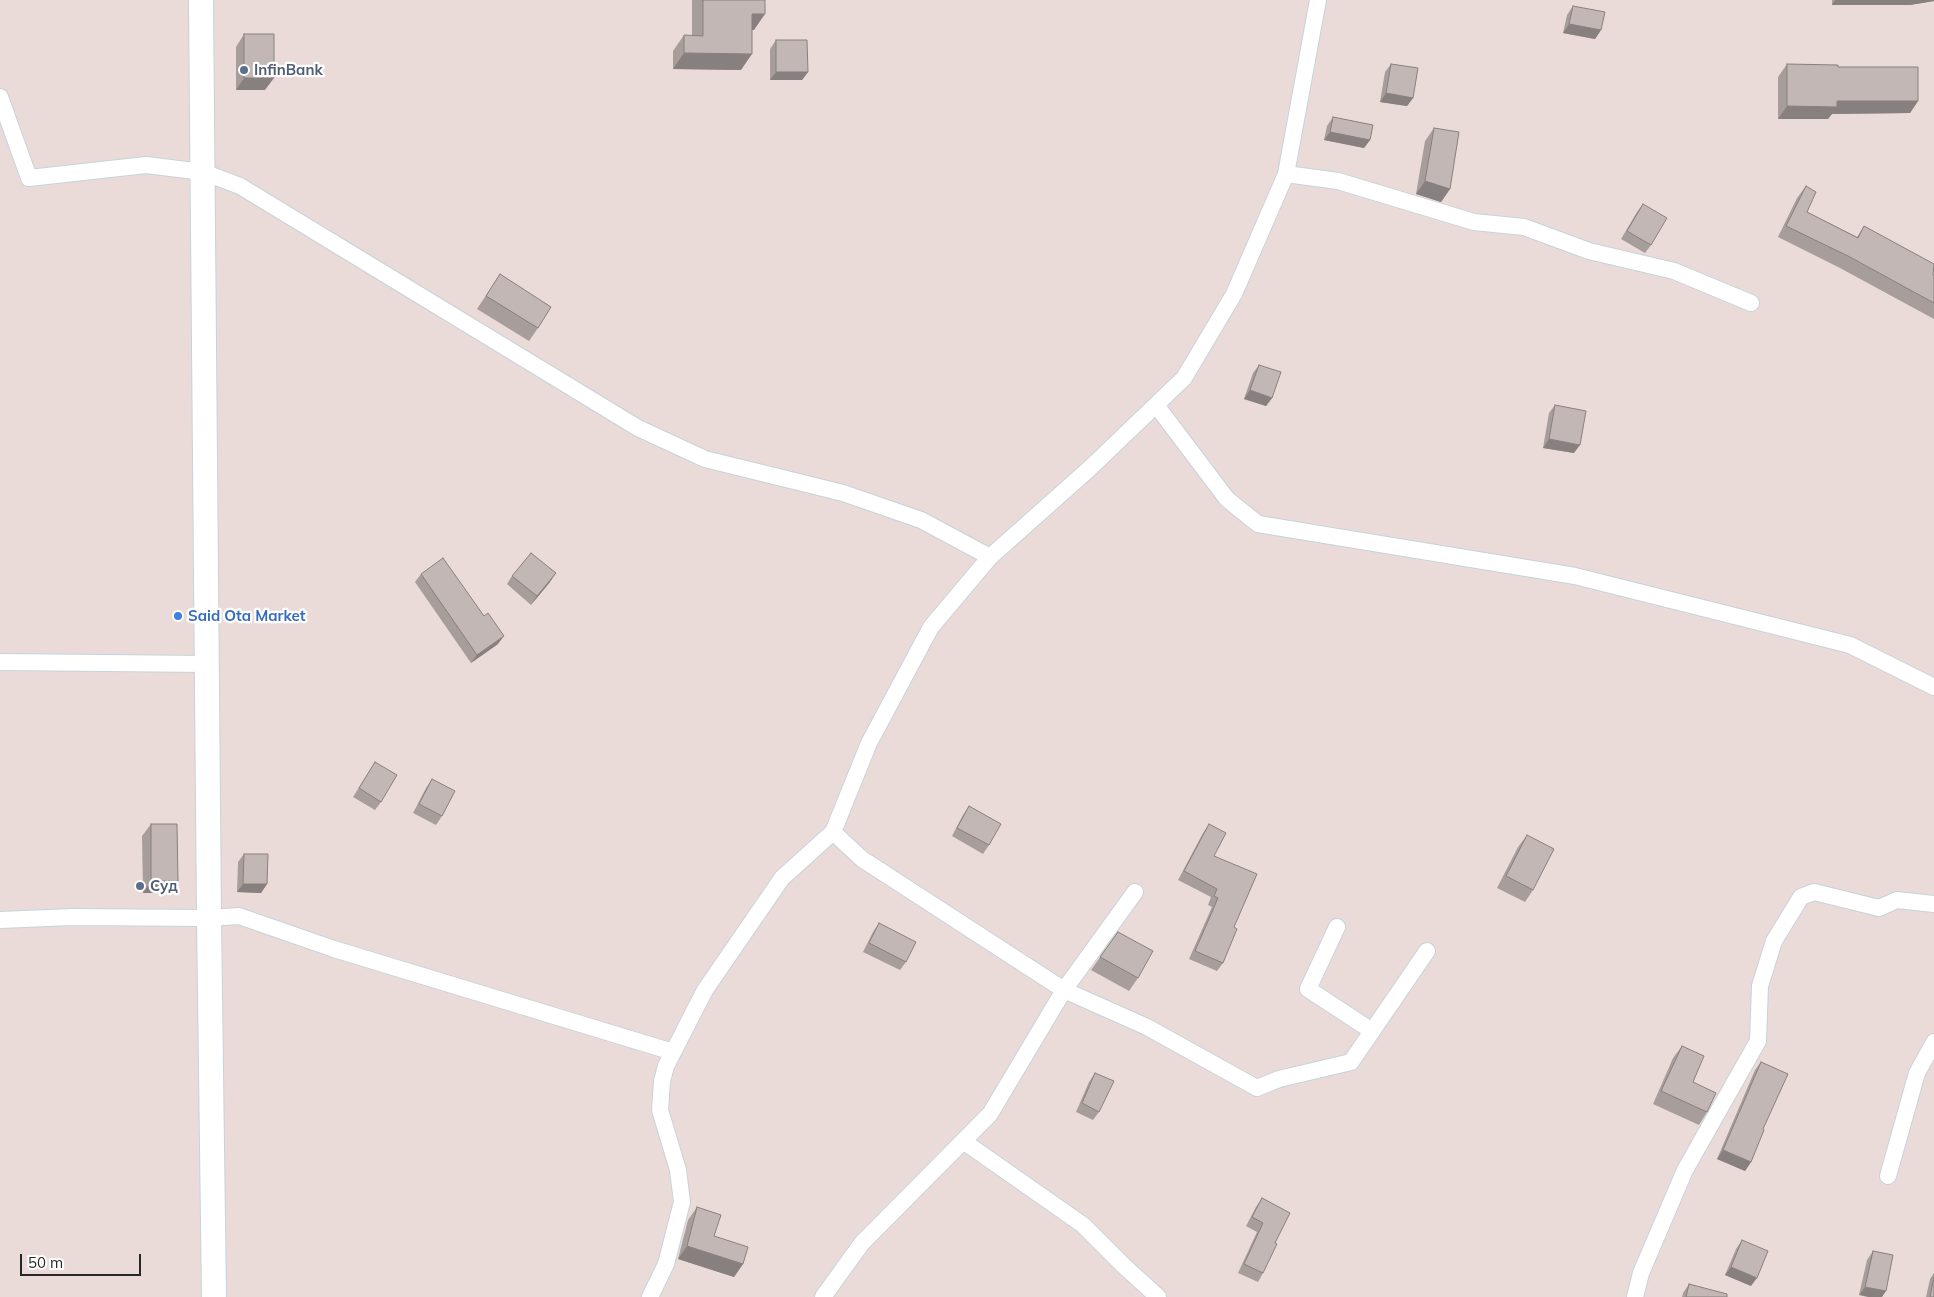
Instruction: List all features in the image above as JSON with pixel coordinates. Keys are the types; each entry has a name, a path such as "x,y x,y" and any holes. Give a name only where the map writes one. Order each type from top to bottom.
{"main road":[{"path":"201,0 214,1297"}],"street":[{"path":"650,1297 666,1264 682,1202 678,1170 660,1110 662,1081 666,1066 673,1052 706,990 782,878 833,832 869,743 931,627 990,557 1089,469 1184,378 1234,294 1286,174 1318,0"},
{"path":"0,97 28,178 146,165 203,172 240,186 638,428 705,459 843,493 921,520 990,557"},
{"path":"1286,174 1338,181 1474,222 1524,227 1589,252 1674,271 1751,303"},
{"path":"1156,405 1227,499 1258,524 1567,574 1850,645 1934,686"},
{"path":"0,662 207,664"},
{"path":"833,832 862,859 1064,990 1147,1027 1257,1088 1279,1079 1351,1062 1427,951"},
{"path":"823,1297 862,1243 990,1114 1064,990 1135,892"},
{"path":"1635,1297 1641,1273 1685,1170 1758,1041 1760,986 1774,941 1801,897 1814,892 1879,908 1897,900 1934,904"},
{"path":"0,920 72,917 209,918 239,916 334,949 673,1052"},
{"path":"1337,927 1308,989 1372,1032"},
{"path":"1888,1176 1918,1073 1934,1042"},
{"path":"963,1142 1083,1224 1124,1266 1158,1297"}],"building":[{"path":"703,0 765,0 765,14 752,14 752,54 684,53 684,35 703,36"},
{"path":"1573,6 1605,12 1601,30 1569,24"},
{"path":"244,34 274,34 274,78 244,78"},
{"path":"776,40 807,40 808,72 776,72"},
{"path":"1391,64 1418,68 1413,98 1386,93"},
{"path":"1787,64 1838,65 1838,67 1918,67 1918,101 1837,101 1837,107 1787,106"},
{"path":"1333,117 1373,125 1370,140 1330,132"},
{"path":"1434,128 1459,132 1450,189 1425,181"},
{"path":"1806,186 1816,192 1807,212 1858,238 1864,226 1934,264 1934,303 1848,256 1786,226"},
{"path":"1643,204 1667,218 1651,245 1627,231"},
{"path":"500,274 551,307 538,328 486,296"},
{"path":"1259,365 1281,372 1272,398 1250,390"},
{"path":"1555,405 1586,411 1580,445 1549,439"},
{"path":"531,553 556,573 537,596 512,576"},
{"path":"443,558 484,616 488,613 504,636 477,655 421,574"},
{"path":"375,762 397,775 381,802 359,788"},
{"path":"432,779 455,791 442,816 419,804"},
{"path":"969,806 1001,824 989,845 957,828"},
{"path":"151,824 177,824 178,881 151,881"},
{"path":"1209,824 1226,833 1214,856 1257,874 1234,927 1237,929 1223,963 1195,951 1218,898 1214,896 1217,889 1184,871"},
{"path":"1527,835 1554,849 1533,890 1506,876"},
{"path":"244,854 268,854 267,884 243,884"},
{"path":"879,923 916,942 906,962 869,943"},
{"path":"1118,932 1153,951 1138,978 1100,957"},
{"path":"1682,1046 1704,1056 1693,1082 1716,1093 1707,1112 1661,1091"},
{"path":"1761,1062 1788,1074 1763,1129 1751,1162 1723,1150"},
{"path":"1095,1073 1114,1081 1099,1112 1082,1103"},
{"path":"1262,1198 1290,1213 1263,1273 1244,1264 1263,1223 1252,1217"},
{"path":"697,1207 721,1215 714,1236 748,1247 743,1264 687,1246"},
{"path":"1742,1240 1768,1251 1757,1278 1731,1267"},
{"path":"1873,1251 1893,1255 1886,1291 1865,1287"},
{"path":"1934,1277 1934,1297 1930,1297"},
{"path":"1689,1284 1727,1294 1727,1297 1686,1297"}],"place":[{"name":"InfinBank","path":"244,70"},
{"name":"Said Ota Market","path":"178,616"},
{"name":"Суд","path":"140,886"}]}
